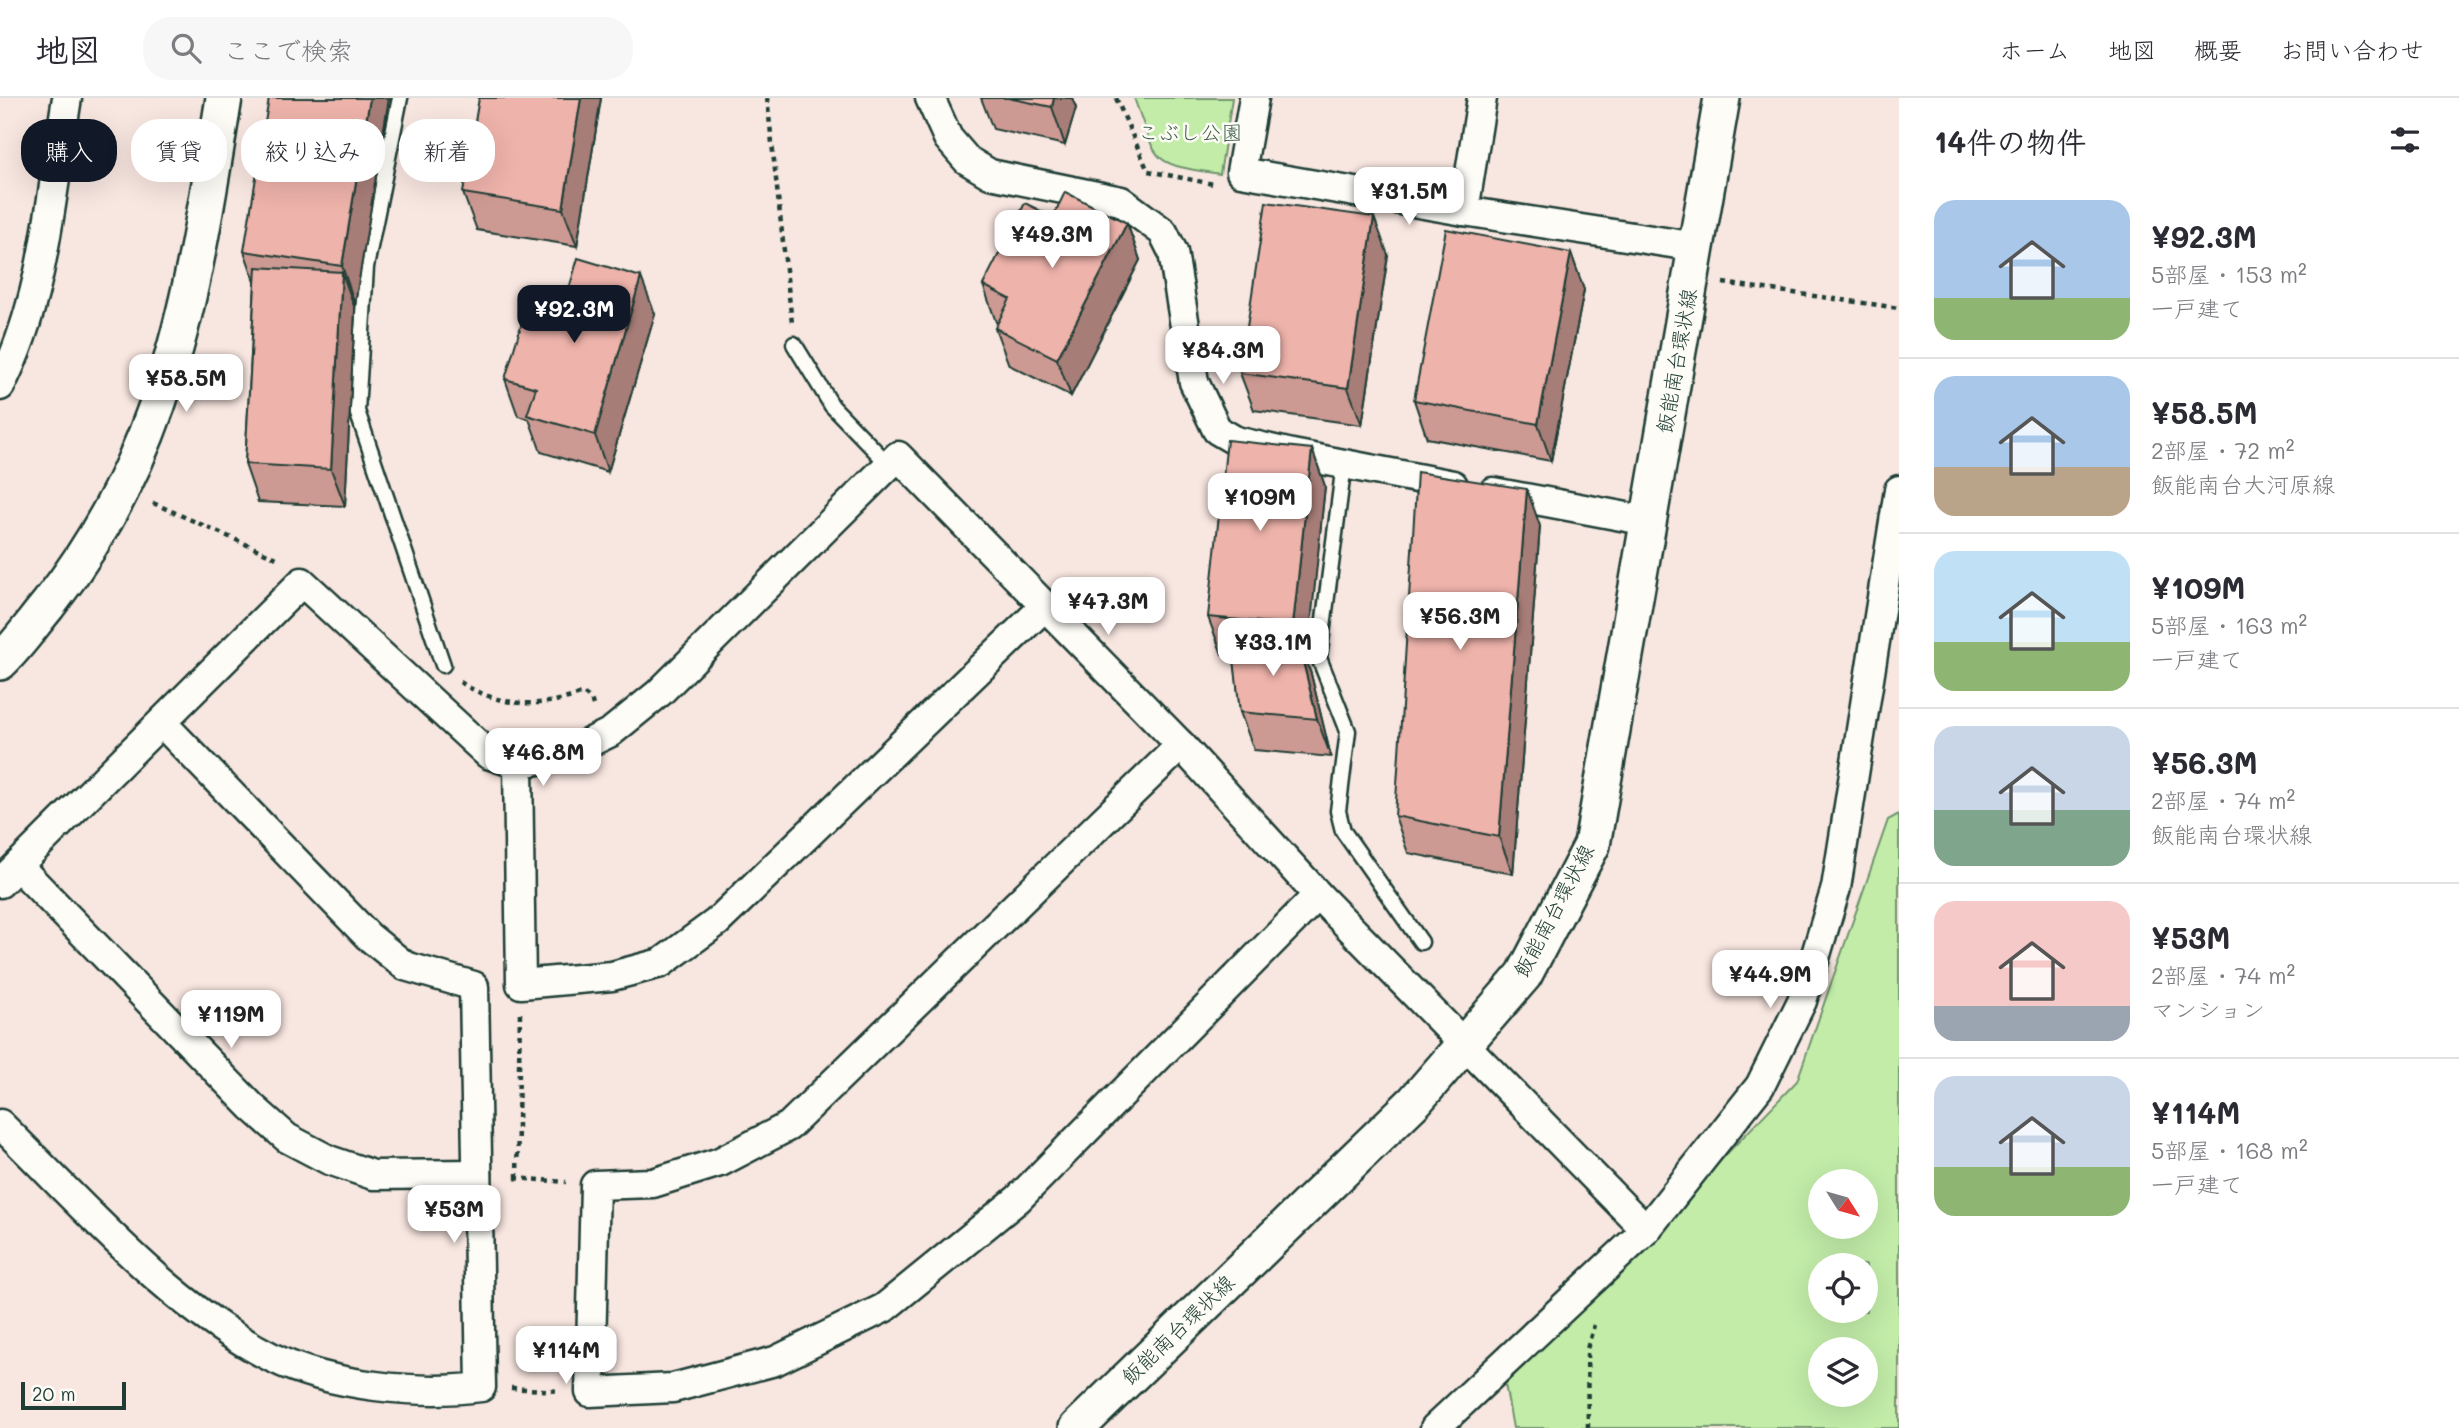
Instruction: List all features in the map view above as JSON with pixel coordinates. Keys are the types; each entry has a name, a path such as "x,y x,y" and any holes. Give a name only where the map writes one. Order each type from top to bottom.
{"street":[{"path":"0,386 13,361 38,274 67,98"},
{"path":"0,662 75,570 124,489 158,410 188,304 224,98"},
{"path":"930,98 947,138 967,160 990,174 1121,201 1163,232 1173,252 1194,383 1217,430 1236,441 1344,464 1648,521"},
{"path":"1254,98 1241,172 1464,211 1695,263"},
{"path":"1464,211 1482,98"},
{"name":"飯能南台環状線","path":"1077,1428 1415,1101 1466,1046 1524,975 1592,845 1722,98"},
{"path":"477,1174 373,1175 329,1160 288,1138 252,1107 9,875 302,582 488,754 518,764 566,754 611,732 649,701 898,456 1181,745 1318,895 1646,1230"},
{"path":"1436,1428 1646,1230 1760,1086 1806,989 1836,888 1899,490"},
{"path":"518,764 521,984 612,976 662,963 718,922 757,886 1044,607"},
{"path":"0,1124 178,1294 274,1359 331,1377 401,1390 442,1392 481,1387 474,986 405,966 368,936 162,723"},
{"path":"1181,745 891,1030 789,1126 720,1162 653,1183 595,1185 590,1392 673,1388 775,1361 884,1308 1018,1199 1318,895"}],"lane":[{"path":"400,98 366,267 357,411 443,665"},
{"path":"794,344 832,406 889,465"},
{"path":"1344,464 1319,658 1348,731 1338,811 1343,831 1421,942"}],"path":[{"path":"767,98 794,344"},
{"path":"1695,263 1899,308"},
{"path":"124,489 276,557 302,582"},
{"path":"443,665 446,673 495,699 524,704 549,703 583,693 592,699 591,711"},
{"path":"517,1178 521,984"},
{"path":"477,1174 602,1185"},
{"path":"1588,1428 1587,1349 1611,1263"},
{"path":"481,1387 590,1392"}],"green space":[{"name":"こぶし公園","path":"1134,98 1232,98 1220,174 1180,167 1159,157"},
{"path":"1899,814 1899,1428 1513,1428 1505,1384 1797,1081 1888,820"}],"building":[{"path":"269,98 370,98 366,119 266,119"},
{"path":"479,98 581,98 563,209 463,193 465,182 495,182 495,119 475,119"},
{"path":"1008,98 1054,98 1052,107"},
{"path":"255,182 356,182 342,266 244,251"},
{"path":"1065,192 1127,223 1057,359 995,328 1010,299 983,285 1025,203 1053,217"},
{"path":"1266,202 1374,217 1348,388 1240,373"},
{"path":"1446,229 1571,253 1538,424 1414,400"},
{"path":"578,258 641,277 595,435 527,415 536,388 505,379 532,289 566,299"},
{"path":"256,267 342,272 331,469 245,464"},
{"path":"1227,440 1312,449 1293,625 1208,617"},
{"path":"1417,472 1527,489 1499,837 1395,816"},
{"path":"1297,637 1317,719 1240,712 1232,642"}]}
